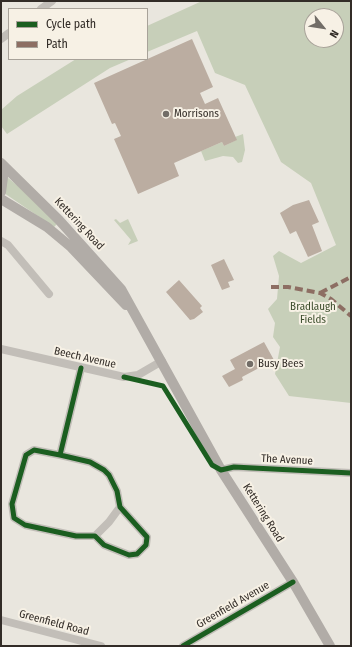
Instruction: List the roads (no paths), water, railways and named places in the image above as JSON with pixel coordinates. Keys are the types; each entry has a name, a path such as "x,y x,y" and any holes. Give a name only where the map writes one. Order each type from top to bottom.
{"main road":[{"name":"Kettering Road","path":"1,163 59,220 104,268 120,289 162,361 221,470 293,582 330,646"},
{"path":"1,169 3,177 1,192"},
{"name":"Kettering Road","path":"1,199 53,232 71,247 117,297 131,309"}],"street":[{"path":"1,241 8,245 49,294"},
{"name":"Beech Avenue","path":"1,349 124,377 138,374 162,361"},
{"path":"60,455 81,368"},
{"path":"34,450 60,455 90,462 104,470 113,482 120,506 147,537 146,545 142,550 137,554 129,555 104,545 94,536 76,536 25,525 16,520 13,515 12,504 26,455 34,450"},
{"name":"The Avenue","path":"221,470 234,467 351,473"},
{"path":"94,536 108,522 120,506"},
{"name":"Greenfield Avenue","path":"183,646 293,582"},
{"name":"Greenfield Road","path":"1,620 101,646"}],"place":[{"name":"Morrisons","path":"166,114"},
{"name":"Busy Bees","path":"250,364"}],"park label":[{"name":"Bradlaugh Fields","path":"313,313"}]}
